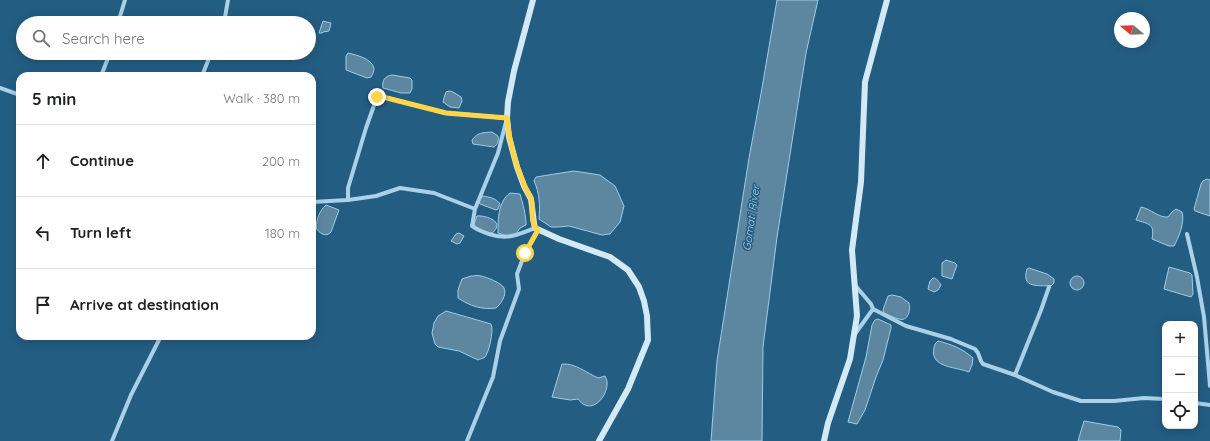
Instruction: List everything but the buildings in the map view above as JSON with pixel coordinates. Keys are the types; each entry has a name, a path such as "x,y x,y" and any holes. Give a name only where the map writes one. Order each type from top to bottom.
{"main road":[{"path":"533,0 514,71 508,102 507,118 509,137 517,167 524,186 531,198 537,229 610,258 628,270 639,286 647,316 648,340 628,389 599,441"},
{"path":"824,441 828,423 850,359 857,316 852,250 862,182 865,82 887,0"}],"street":[{"path":"120,16 125,0"},
{"path":"225,16 228,0"},
{"path":"103,72 107,60"},
{"path":"204,72 208,60"},
{"path":"0,88 16,94"},
{"path":"348,200 348,188 366,128 377,97 379,96 446,113 507,118 498,153 475,209 472,225 480,231 495,236 506,237 537,229"},
{"path":"316,202 348,200 376,196 400,188 434,193 475,209"},
{"path":"467,441 493,377 500,341 518,289 517,274 525,253 537,229"},
{"path":"1187,234 1204,317 1210,386"},
{"path":"854,284 873,309 906,326 951,339 975,349 983,364 1016,375 1053,392 1081,402 1144,398 1162,400"},
{"path":"1016,375 1042,310 1049,287"},
{"path":"853,336 873,309"},
{"path":"112,441 131,394 159,340"},
{"path":"1198,403 1210,405"}],"water":[{"name":"Gomati River","path":"777,0 818,0 806,53 777,237 763,347 762,441 711,441 717,361 749,158"},
{"path":"323,21 331,23 329,31 319,33"},
{"path":"348,53 367,59 370,62 374,68 371,77 367,78 346,70 346,56"},
{"path":"392,75 410,78 412,80 412,89 410,93 401,93 383,88 384,79"},
{"path":"449,91 461,97 462,101 459,108 450,107 443,102 446,92"},
{"path":"492,132 498,136 497,144 494,147 473,144 472,140 480,133"},
{"path":"574,171 600,175 615,186 624,206 620,222 610,234 602,235 569,226 551,227 539,219 539,200 534,181 536,177"},
{"path":"1207,179 1210,180 1210,216 1195,211 1194,209 1201,184"},
{"path":"510,193 520,194 525,213 526,225 520,228 516,234 507,236 498,233 498,222 503,201"},
{"path":"483,196 496,200 500,204 498,209 496,210 480,204 479,202"},
{"path":"326,205 339,210 331,232 325,235 319,232 316,228 319,215"},
{"path":"1141,207 1165,217 1168,217 1176,209 1182,212 1183,216 1180,234 1174,246 1169,246 1152,239 1152,227 1136,220"},
{"path":"477,216 487,217 494,221 497,226 494,231 488,233 475,226 474,224"},
{"path":"459,233 464,236 460,243 457,244 451,241 456,234"},
{"path":"946,260 957,265 952,279 942,276 942,263"},
{"path":"1169,267 1190,273 1192,275 1193,294 1191,297 1164,289"},
{"path":"1029,268 1047,274 1054,279 1054,283 1051,286 1032,285 1026,280 1027,269"},
{"path":"471,276 479,276 494,280 503,286 505,294 502,302 496,308 476,307 458,298 458,290 462,279"},
{"path":"1077,276 1082,278 1084,283 1082,288 1077,290 1072,288 1070,283 1072,278"},
{"path":"933,278 937,279 941,285 938,290 934,292 928,289 930,281"},
{"path":"892,295 901,297 909,303 910,309 905,319 897,319 884,313 883,310 888,296"},
{"path":"446,311 491,324 492,331 488,352 484,358 478,360 459,351 438,347 435,344 432,333 434,323 438,316"},
{"path":"878,319 891,325 883,360 865,410 857,424 848,422 866,357 872,325 875,320"},
{"path":"938,341 957,347 973,358 969,372 949,367 938,362 935,358 934,352 935,344"},
{"path":"562,364 572,365 598,378 605,376 607,387 602,398 593,405 588,406 582,404 578,399 570,400 552,397"},
{"path":"1084,421 1118,427 1121,430 1120,441 1078,441"}],"route":[{"path":"377,97 379,96 446,113 507,118 509,137 517,167 524,186 531,198 535,228 538,230 525,253"}]}
